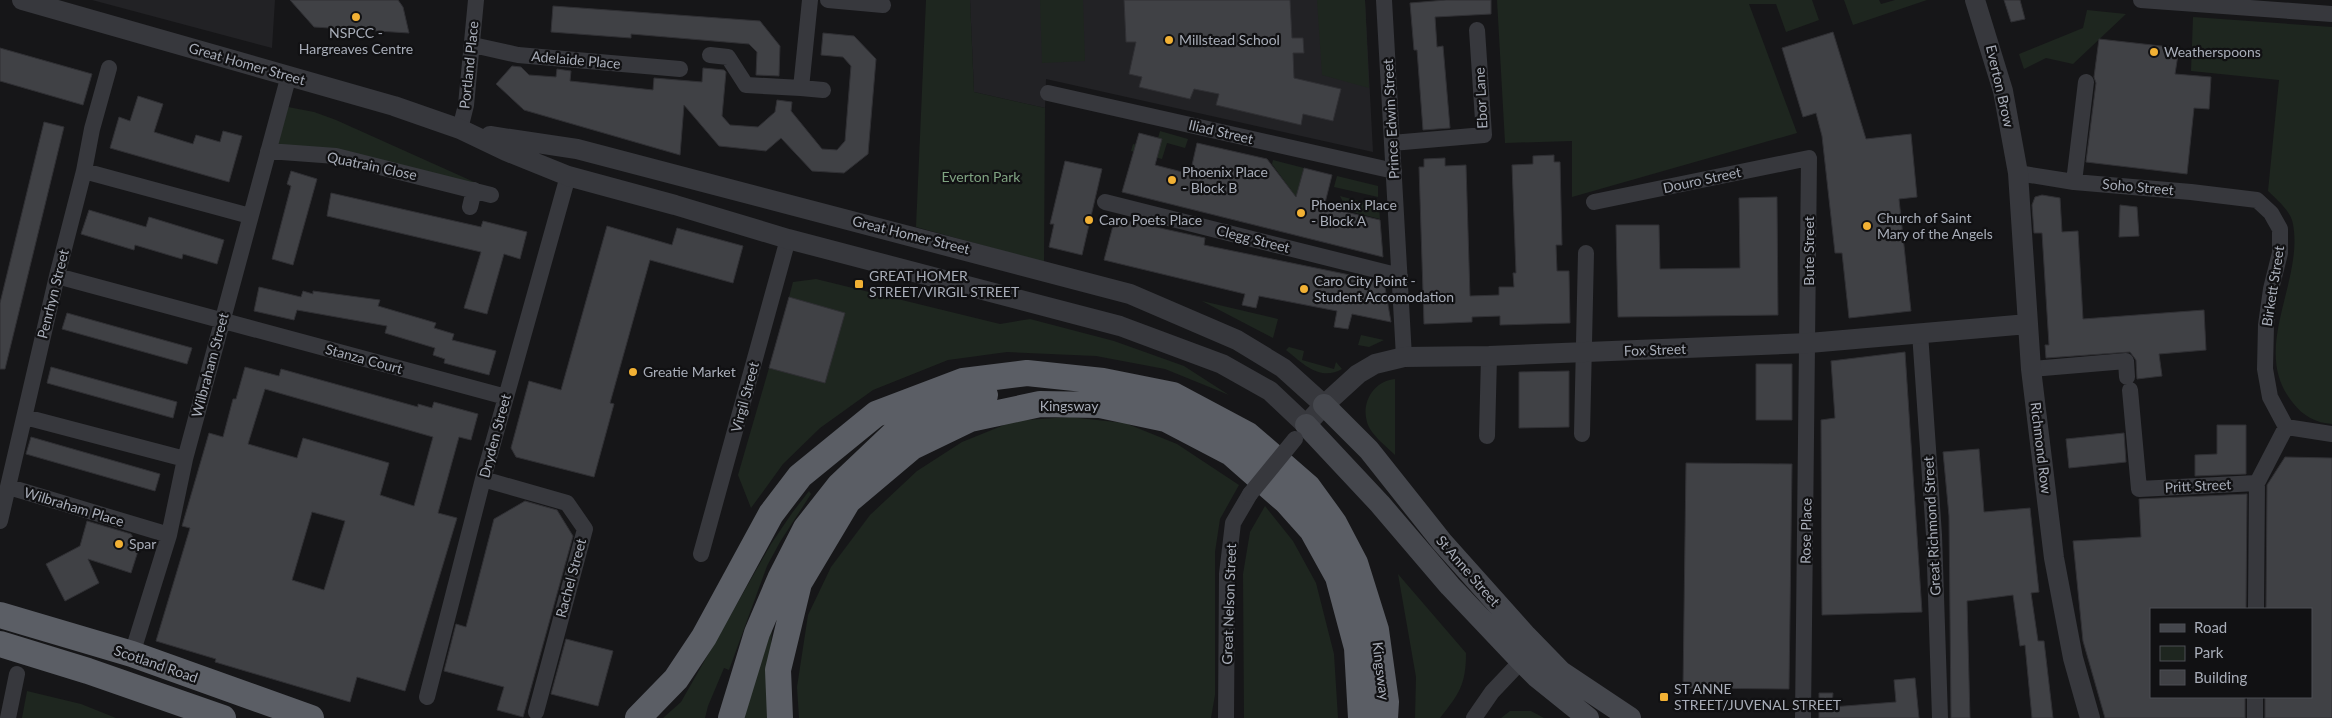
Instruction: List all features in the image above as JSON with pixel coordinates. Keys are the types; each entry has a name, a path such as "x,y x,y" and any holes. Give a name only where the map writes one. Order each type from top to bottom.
{"highway":[{"path":"638,718 676,678 704,637 771,514 800,476 876,414 963,381 1027,373 1103,381"},
{"path":"731,718 757,633 780,579 806,528 840,486 897,432 966,398 1103,381"},
{"name":"Kingsway","path":"1103,381 1173,395 1248,436 1308,487 1334,523 1355,562 1376,630 1386,702 1385,718"},
{"name":"Kingsway","path":"780,718 778,670 799,583 848,501 912,447 970,419 1040,404 1100,405 1166,419 1231,454 1287,502 1312,530 1338,578 1357,648 1361,718"},
{"name":"Scotland Road","path":"0,615 132,654 311,718"},
{"name":"Scotland Road","path":"0,644 88,671 219,717"}],"main road":[{"name":"St Anne Street","path":"1324,405 1369,450 1442,542 1529,654 1537,677 1588,718"},
{"name":"St Anne Street","path":"1301,432 1380,504 1450,586 1529,654 1561,672 1630,718"}],"street":[{"name":"Great Homer Street","path":"22,0 394,106 466,131 506,151 568,176 675,205 788,239 1120,326 1222,364 1270,391 1301,432"},
{"name":"Portland Place","path":"466,131 466,105 476,0"},
{"path":"801,88 810,0"},
{"path":"828,0 883,5"},
{"name":"Prince Edwin Street","path":"1384,0 1404,357"},
{"name":"Everton Brow","path":"1975,0 2003,91 2018,173"},
{"path":"2142,0 2332,14"},
{"name":"Ebor Lane","path":"1392,143 1484,135 1477,30"},
{"name":"Adelaide Place","path":"473,45 518,55 680,69"},
{"path":"710,55 728,57 746,85 823,90"},
{"name":"Penrhyn Street","path":"0,521 57,276 84,171 92,129 109,68"},
{"name":"Wilbraham Street","path":"132,654 169,535 184,459 289,75"},
{"path":"2074,182 2086,82"},
{"name":"Iliad Street","path":"1048,93 1394,172"},
{"name":"Great Homer Street","path":"466,131 577,149 1130,294 1237,340 1283,368 1324,405"},
{"name":"Quatrain Close","path":"268,151 336,156 491,194"},
{"name":"Douro Street","path":"1594,202 1809,158"},
{"name":"Bute Street","path":"1809,158 1809,344"},
{"path":"84,171 250,216"},
{"name":"Soho Street","path":"2018,173 2074,182 2191,192 2257,200"},
{"name":"Richmond Row","path":"2018,173 2031,369 2054,558 2073,658 2090,718"},
{"name":"Dryden Street","path":"427,696 483,479 568,176"},
{"path":"470,207 474,190"},
{"name":"Birkett Street","path":"2257,200 2271,212 2280,228 2280,253 2271,289 2266,325 2265,369 2270,397 2286,427"},
{"name":"Clegg Street","path":"1105,202 1400,276"},
{"name":"Virgil Street","path":"701,554 788,239"},
{"path":"1582,434 1586,253"},
{"name":"Stanza Court","path":"57,276 506,397"},
{"name":"Fox Street","path":"1301,432 1324,405 1358,374 1375,364 1404,357 1488,356 1809,344 2028,324"},
{"name":"Great Richmond Street","path":"1920,334 1934,535 1940,718"},
{"name":"Rose Place","path":"1803,718 1809,344"},
{"path":"1487,436 1488,356"},
{"name":"Pritt Street","path":"2031,369 2126,361 2139,488 2257,483"},
{"path":"25,417 184,459"},
{"path":"2256,608 2257,483 2286,427 2332,434"},
{"name":"Great Nelson Street","path":"1226,718 1228,565 1233,523 1250,494 1301,432"},
{"name":"Rachel Street","path":"483,479 567,503 584,528 536,712"},
{"name":"Wilbraham Place","path":"9,487 169,535"},
{"path":"1474,718 1492,692 1529,654"},
{"path":"8,718 17,674"},
{"path":"2255,698 2255,718"}],"shaded area":[{"path":"92,0 275,0 272,48"},
{"name":"Millstead School","path":"970,0 1365,0 1373,152 1046,79 1045,108 974,92"}],"green space":[{"name":"Everton Park","path":"926,0 970,0 974,92 1045,108 1044,262 916,227"},
{"path":"1040,0 1083,0 1085,61 1042,63"},
{"path":"1317,0 1365,0 1369,88 1322,75"},
{"path":"1497,0 1812,0 1819,20 1786,32 1776,4 1749,4 1797,133 1572,197 1572,141 1505,143"},
{"path":"1844,0 1879,0 1881,4 1895,0 1927,0 1853,25"},
{"path":"2087,10 2126,14 2073,64 2046,58 2024,69 2019,54 2083,28"},
{"path":"2193,17 2332,27 2332,424 2310,418 2297,408 2281,383 2276,361 2277,339 2294,246 2292,219 2283,206 2268,191 2279,80 2191,71"},
{"path":"288,107 314,112 336,120 492,190 277,147"},
{"path":"1160,131 1188,139 1185,148 1167,143 1162,159 1131,151 1133,144 1158,151 1162,139 1158,138"},
{"path":"1273,160 1304,168 1296,197 1272,164"},
{"path":"1337,176 1378,186 1378,197 1334,187"},
{"path":"1340,196 1379,207 1380,219 1332,207 1343,202"},
{"path":"816,279 1000,324 1030,319 1114,341 1184,366 1229,395 1165,369 1096,356 1007,352 948,360 873,390 820,428 783,464 751,508 738,475 769,368 825,383 845,313 789,297 793,282"},
{"path":"1202,301 1278,319 1273,338"},
{"path":"1361,335 1384,340 1369,347 1358,345"},
{"path":"1289,347 1304,351 1302,360 1334,369 1336,362 1342,369 1334,372 1319,372 1305,365 1286,350"},
{"path":"1395,379 1395,455 1371,431 1367,422 1366,407 1375,388"},
{"path":"1069,417 1125,423 1177,444 1239,485 1220,519 1215,552 1215,695 1211,718 799,718 797,687 808,615 831,567 870,515 917,471 962,442 1014,421"},
{"path":"809,491 811,494 767,566 729,670 724,668 705,718 663,718 681,702 771,544"},
{"path":"1265,506 1293,541 1316,583 1334,654 1338,718 1244,718 1243,574 1250,532"},
{"path":"1398,574 1466,653 1463,681 1457,695 1440,718 1415,718 1416,677"},
{"path":"772,629 767,707 769,718 742,718"},
{"path":"27,691 81,704 116,718 22,718"},
{"path":"1510,711 1531,711 1544,718 1501,718"}],"building":[{"name":"NSPCC - Hargreaves Centre","path":"290,0 398,0 403,7 409,33 314,27"},
{"path":"1124,0 1290,0 1292,38 1303,38 1304,53 1293,53 1294,78 1341,89 1333,121 1303,114 1301,125 1216,105 1219,94 1194,89 1190,99 1139,87 1142,77 1129,74 1136,42 1126,42"},
{"path":"1446,0 1491,0 1491,14 1435,17 1437,47 1443,46 1450,128 1423,130 1417,50 1414,50 1410,3"},
{"path":"2004,0 2020,0 2025,19 2011,22"},
{"path":"553,6 760,21 780,46 779,76 756,75 757,52 749,44 631,34 631,38 551,32"},
{"name":"Church of Saint Mary of the Angels","path":"1833,32 1866,139 1911,134 1917,197 1899,199 1911,311 1849,318 1842,253 1835,253 1822,136 1816,113 1803,117 1782,48"},
{"path":"823,33 854,36 876,59 868,154 844,173 812,171 781,138 766,151 719,146 684,105 680,155 524,110 496,84 512,66 521,67 529,75 556,77 557,69 571,71 570,81 653,90 654,78 702,82 703,68 724,70 726,72 722,116 730,125 758,127 775,112 777,100 792,102 791,111 822,149 837,150 845,141 851,66 843,57 821,55"},
{"path":"2099,39 2179,48 2175,74 2211,77 2209,109 2194,108 2187,174 2086,162 2096,83 2094,77"},
{"path":"0,48 92,74 83,105 0,81"},
{"path":"138,96 163,104 154,132 193,144 196,135 220,142 223,131 242,136 229,182 110,148 119,117 130,121"},
{"path":"44,122 64,127 5,369 0,369 0,303"},
{"path":"1139,133 1162,139 1155,165 1190,174 1197,143 1267,159 1296,197 1304,168 1332,175 1324,207 1380,220 1383,257 1122,192"},
{"path":"1554,155 1554,162 1560,162 1562,245 1556,245 1557,271 1569,271 1570,323 1500,325 1500,316 1472,317 1472,322 1424,324 1419,167 1424,167 1424,159 1445,158 1445,166 1466,165 1470,296 1499,295 1499,287 1514,287 1513,273 1516,273 1512,165 1533,164 1533,156"},
{"path":"1065,161 1102,169 1082,255 1049,247 1054,224 1050,224"},
{"path":"291,171 317,179 293,265 272,259 291,186 287,184"},
{"path":"331,193 481,227 483,221 527,232 520,259 504,254 487,314 464,308 481,252 327,216"},
{"path":"2042,195 2060,198 2062,232 2078,231 2083,319 2204,310 2206,350 2159,354 2162,376 2137,379 2136,360 2130,352 2046,358 2045,345 2049,345 2042,233 2034,233 2032,205 2035,197"},
{"path":"1777,197 1778,315 1618,317 1616,225 1659,225 1660,269 1740,268 1739,198"},
{"path":"2120,205 2137,207 2139,236 2119,237"},
{"path":"89,210 146,227 149,217 224,240 217,264 183,254 182,259 135,245 134,250 81,234"},
{"name":"Caro City Point - Student Accomodation","path":"1115,218 1205,238 1204,245 1384,282 1391,322 1352,314 1348,329 1334,327 1337,311 1259,296 1256,308 1242,305 1245,294 1104,260"},
{"path":"607,226 672,245 677,228 743,246 733,283 650,260 610,403 614,404 594,477 516,457 511,448 529,381 561,390"},
{"path":"259,287 301,297 303,291 313,294 313,291 380,300 378,306 436,323 434,328 454,334 452,340 496,351 489,375 444,363 445,359 433,355 435,348 385,333 387,326 297,310 294,320 254,311"},
{"path":"789,297 845,313 825,383 769,368"},
{"path":"67,313 192,348 187,364 62,329"},
{"path":"1905,352 1922,612 1822,615 1821,420 1835,418 1831,361"},
{"path":"1756,364 1792,364 1792,420 1756,420"},
{"path":"51,367 177,402 173,418 47,383"},
{"path":"245,367 279,376 281,369 418,407 418,404 432,408 434,402 478,414 471,440 459,437 438,513 457,518 405,691 357,677 350,702 215,662 216,659 156,641 190,528 182,526 209,433 223,437 233,399 236,399","holes":["265,389 433,437 414,506 380,495 389,463 303,438 297,458 248,444","312,512 345,521 324,590 292,580"]},
{"path":"1569,371 1569,427 1519,428 1519,372"},
{"path":"2217,425 2246,425 2246,474 2195,476 2195,455 2217,454"},
{"path":"2124,433 2126,462 2069,468 2066,439"},
{"path":"31,437 160,474 155,491 26,454"},
{"path":"1979,449 1984,512 2030,508 2039,592 2031,593 2038,641 2044,641 2053,718 2032,718 2025,645 2020,646 2013,595 1967,601 1970,718 1951,718 1949,516 1943,452"},
{"path":"2285,457 2332,458 2332,718 2265,718 2265,698 2312,698 2312,608 2266,608 2267,485"},
{"path":"1686,463 1792,464 1789,689 1683,688"},
{"path":"2247,494 2246,608 2150,608 2150,698 2245,698 2245,718 2105,718 2083,641 2073,541 2141,537 2139,499"},
{"path":"525,501 557,510 573,536 523,717 497,710 504,687 444,671 456,624 466,627 494,519"},
{"path":"87,521 131,534 139,548 131,573 88,559 99,583 65,601 46,564 80,546"},
{"path":"566,639 613,651 598,706 551,694"},
{"path":"1915,678 1919,718 1819,718 1819,693 1833,693 1832,707 1896,702 1894,680"}],"place":[{"name":"NSPCC - Hargreaves Centre","path":"356,17"},
{"name":"Millstead School","path":"1169,40"},
{"name":"Weatherspoons","path":"2154,52"},
{"name":"Phoenix Place - Block B","path":"1172,180"},
{"name":"Phoenix Place - Block A","path":"1301,213"},
{"name":"Caro Poets Place","path":"1089,220"},
{"name":"Church of Saint Mary of the Angels","path":"1867,226"},
{"name":"GREAT HOMER STREET/VIRGIL STREET","path":"859,284"},
{"name":"Caro City Point - Student Accomodation","path":"1304,289"},
{"name":"Greatie Market","path":"633,372"},
{"name":"Spar","path":"119,544"},
{"name":"ST ANNE STREET/JUVENAL STREET","path":"1664,697"}]}
